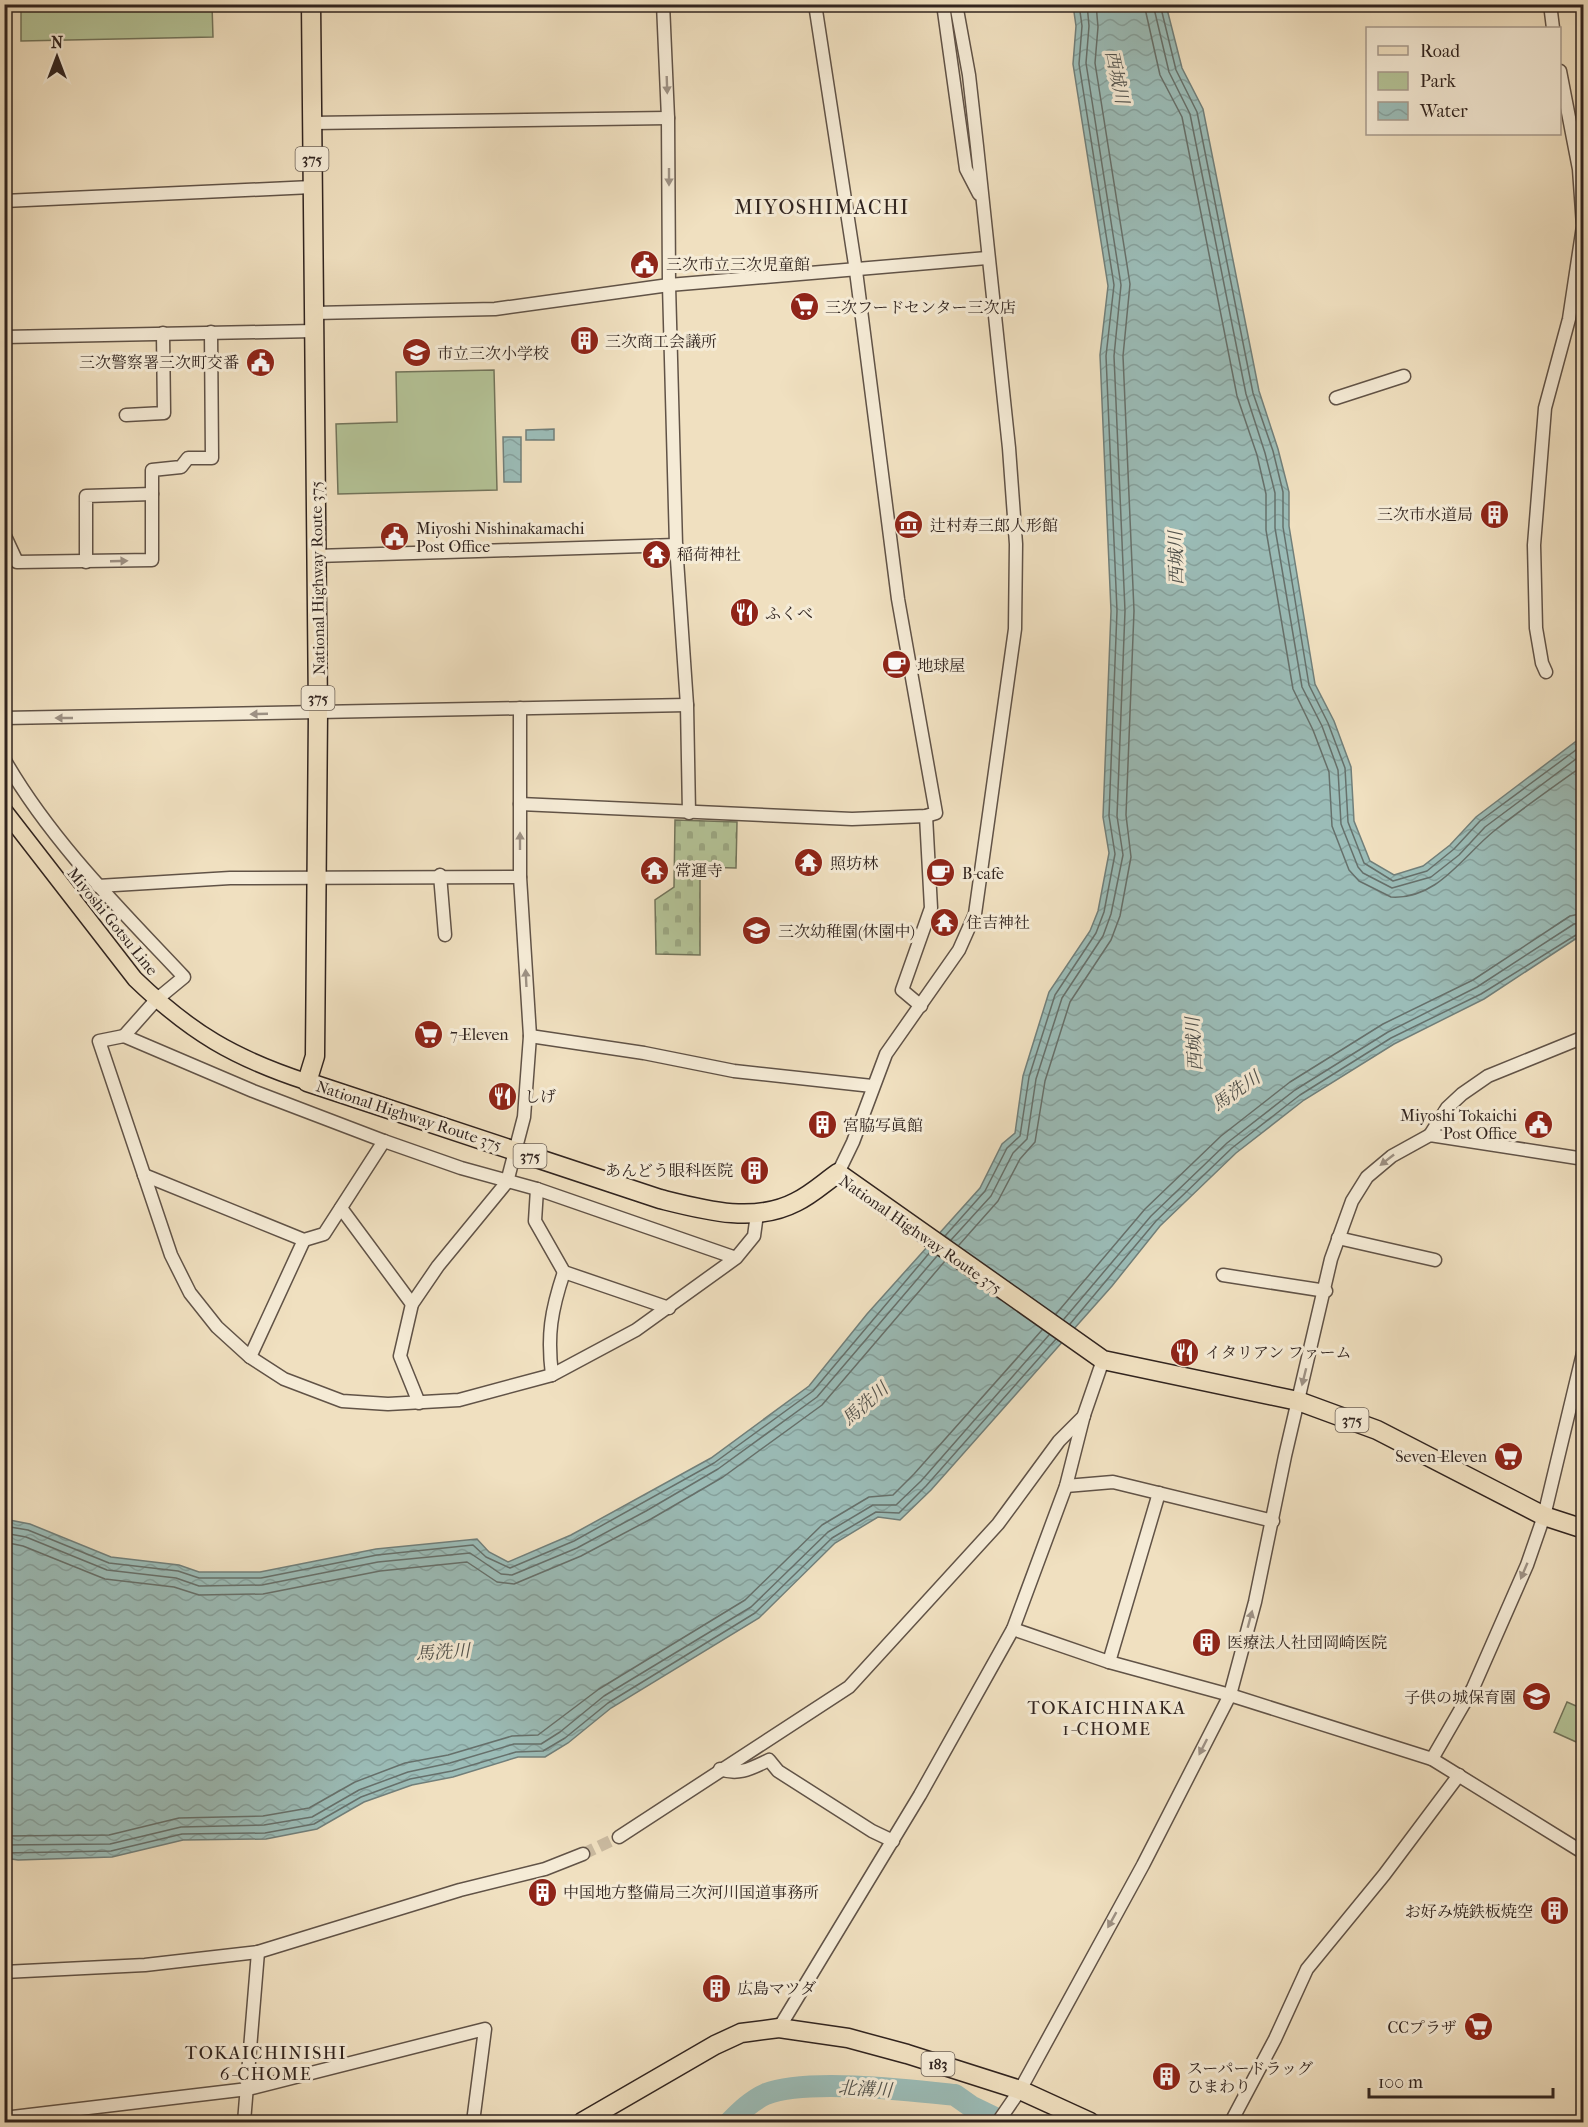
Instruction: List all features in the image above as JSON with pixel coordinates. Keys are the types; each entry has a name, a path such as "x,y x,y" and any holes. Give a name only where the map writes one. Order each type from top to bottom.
{"highway":[{"name":"National Highway Route 375","path":"310,4 318,712 315,1056 307,1082 660,1199 711,1211 757,1214 796,1202 838,1173 1103,1360 1298,1401 1377,1430 1544,1516 1584,1529"},
{"name":"183","path":"582,2122 715,2045 741,2033 779,2028 848,2038 907,2054 1020,2090 1090,2122"}],"main road":[{"name":"Miyoshi Gotsu Line","path":"4,810 135,980 156,1000 198,1033 232,1054 307,1082"}],"street":[{"path":"663,4 668,118 669,285 676,545 687,705 689,813"},
{"path":"520,804 852,819 926,816 936,813 898,598 856,271 815,4"},
{"path":"943,4 966,169 983,200"},
{"path":"838,1173 853,1142 872,1086 886,1054 959,950 975,914 1015,629 1016,544 1009,448 969,75 956,4"},
{"path":"1550,4 1553,27"},
{"path":"1546,672 1542,663 1536,627 1534,545 1545,408 1569,319 1583,226 1579,169 1561,76"},
{"path":"312,123 668,118"},
{"path":"4,201 312,187"},
{"path":"4,337 211,332 495,309 669,285 856,271 987,258"},
{"path":"4,534 17,562 152,560 152,470 181,468 188,458 212,458 211,332"},
{"path":"126,415 164,413 163,333"},
{"path":"1336,398 1404,376"},
{"path":"86,562 86,496 152,494"},
{"path":"316,556 676,545"},
{"path":"4,718 687,705"},
{"path":"419,1403 400,1356 412,1304 457,1242 507,1182 525,1117 530,1036 520,877 520,708"},
{"path":"4,759 21,788 98,886 184,977 156,1000 124,1036"},
{"path":"921,1006 902,990 931,908 926,816"},
{"path":"98,886 230,878 440,875 520,877"},
{"path":"440,875 445,935"},
{"path":"736,1258 537,1189 507,1182 384,1141 253,1091 124,1036 99,1041 171,1255 190,1293 217,1328 250,1358 284,1378 342,1401 388,1404 459,1400 552,1376 591,1357 669,1308 736,1258 754,1236 757,1214"},
{"path":"530,1036 644,1053 734,1071 872,1086"},
{"path":"998,2122 1020,2090 1143,1865 1230,1695 1255,1602 1298,1401 1338,1238 1352,1201 1368,1177 1392,1156 1430,1135 1448,1108 1462,1094 1488,1076 1584,1037"},
{"path":"1430,1135 1584,1159"},
{"path":"144,1175 304,1239 324,1234 384,1141"},
{"path":"537,1189 535,1221 564,1272 669,1308"},
{"path":"341,1208 412,1304"},
{"path":"1338,1238 1435,1260"},
{"path":"250,1358 304,1239"},
{"path":"552,1376 548,1342 552,1308 564,1272"},
{"path":"1223,1275 1326,1291"},
{"path":"1432,1759 1473,1688 1527,1566 1544,1516 1584,1349"},
{"path":"779,2028 893,1841 1013,1629 1066,1486 1084,1415 1103,1360"},
{"path":"619,1837 849,1687 998,1524 1059,1441 1084,1415"},
{"path":"1066,1486 1113,1482 1273,1521"},
{"path":"1109,1662 1159,1493"},
{"path":"1013,1629 1109,1662 1230,1695 1432,1759 1584,1853"},
{"path":"720,1769 730,1773 744,1772 770,1760 778,1771 872,1831 893,1841"},
{"path":"1231,2122 1275,2039 1307,1969 1384,1875 1459,1774"},
{"path":"4,1972 145,1965 258,1952 460,1890 545,1869 583,1854"},
{"path":"244,2122 258,1952"},
{"path":"4,2118 248,2089 484,2029 473,2122"}],"green space":[{"path":"21,5 212,5 213,37 21,41"},
{"path":"494,370 497,490 338,494 336,424 397,422 396,372"},
{"path":"675,820 737,822 736,868 700,867 700,955 656,954 655,900 674,887"},
{"path":"1567,1702 1583,1709 1583,1745 1554,1732"}],"water":[{"path":"1073,5 1166,5 1182,68 1203,109 1259,391 1289,492 1289,526 1315,684 1334,721 1351,767 1354,821 1370,861 1394,875 1423,866 1450,845 1476,817 1583,736 1583,934 1484,999 1394,1044 1304,1100 1236,1153 1160,1226 1112,1286 931,1490 900,1520 878,1517 835,1543 759,1618 611,1708 568,1743 545,1757 518,1757 453,1777 412,1785 364,1802 317,1829 266,1839 183,1840 112,1857 18,1860 5,1858 4,1519 30,1524 111,1557 179,1565 199,1572 260,1572 376,1549 477,1539 489,1552 508,1562 571,1535 711,1458 809,1386 867,1314 980,1188 1002,1144 1015,1133 1023,1076 1049,992 1090,931 1098,911 1109,853 1103,817 1111,611 1100,355 1108,286 1073,64 1076,26"},
{"path":"554,429 554,440 526,440 526,430"},
{"path":"503,437 521,437 521,482 504,482"}],"waterway":[{"name":"北溝川","path":"730,2122 742,2110 766,2094 784,2089 832,2086 886,2088 955,2095 972,2107 1003,2122"}],"tunnel":[{"path":"583,1854 619,1837"}],"place":[{"name":"三次市立三次児童館","path":"645,264"},
{"name":"三次フードセンター三次店","path":"804,307"},
{"name":"三次商工会議所","path":"584,341"},
{"name":"市立三次小学校","path":"416,353"},
{"name":"三次警察署三次町交番","path":"260,362"},
{"name":"三次市水道局","path":"1494,514"},
{"name":"辻村寿三郎人形館","path":"909,525"},
{"name":"Miyoshi Nishinakamachi Post Office","path":"395,537"},
{"name":"稲荷神社","path":"656,554"},
{"name":"ふくべ","path":"744,613"},
{"name":"地球屋","path":"896,665"},
{"name":"照坊林","path":"809,863"},
{"name":"常運寺","path":"654,870"},
{"name":"B-cafe","path":"941,873"},
{"name":"住吉神社","path":"945,922"},
{"name":"三次幼稚園(休園中)","path":"757,931"},
{"name":"7-Eleven","path":"429,1034"},
{"name":"しげ","path":"503,1096"},
{"name":"Miyoshi Tokaichi Post Office","path":"1538,1124"},
{"name":"宮脇写眞館","path":"822,1125"},
{"name":"あんどう眼科医院","path":"754,1170"},
{"name":"イタリアン ファーム","path":"1184,1352"},
{"name":"Seven-Eleven","path":"1508,1456"},
{"name":"医療法人社団岡崎医院","path":"1206,1642"},
{"name":"子供の城保育園","path":"1537,1697"},
{"name":"中国地方整備局三次河川国道事務所","path":"542,1892"},
{"name":"お好み焼鉄板焼空","path":"1554,1911"},
{"name":"広島マツダ","path":"716,1988"},
{"name":"CCプラザ","path":"1478,2027"},
{"name":"スーパードラッグ ひまわり","path":"1166,2077"}],"district":[{"name":"MIYOSHIMACHI","path":"822,207"},
{"name":"TOKAICHINAKA 1-CHOME","path":"1107,1718"},
{"name":"TOKAICHINISHI 6-CHOME","path":"266,2063"}],"water label":[{"name":"西城川","path":"1117,77"},
{"name":"西城川","path":"1176,558"},
{"name":"西城川","path":"1194,1044"},
{"name":"馬洗川","path":"1236,1091"},
{"name":"馬洗川","path":"865,1404"},
{"name":"馬洗川","path":"443,1652"}]}
